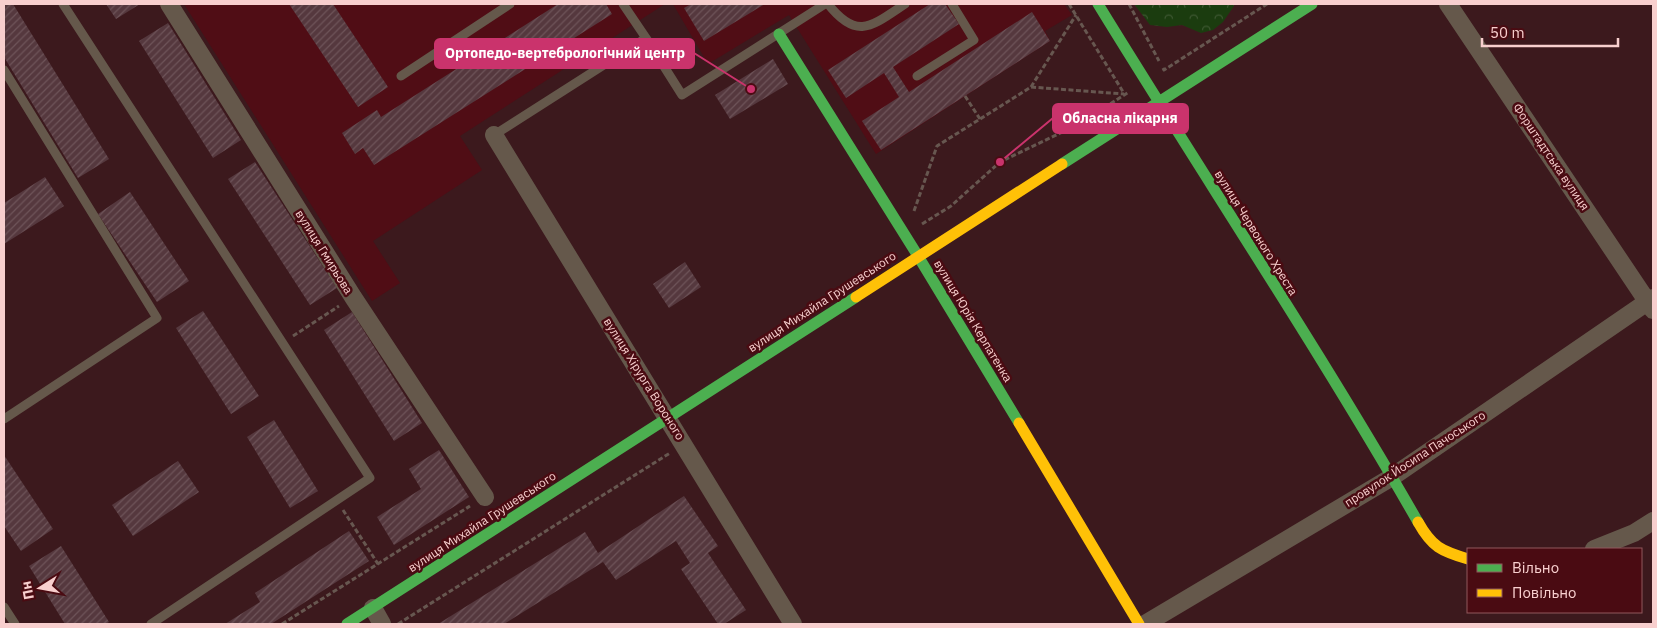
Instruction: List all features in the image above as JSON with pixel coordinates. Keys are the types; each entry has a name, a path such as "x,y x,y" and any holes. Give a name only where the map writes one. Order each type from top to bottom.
{"street":[{"name":"вулиця Гмирьова","path":"169,4 353,297 485,497"},
{"name":"вулиця Червоного Хреста","path":"1098,4 1392,477 1415,519 1435,546 1448,553 1467,559"},
{"name":"вулиця Михайла Грушевського","path":"347,624 1312,4"},
{"name":"Форштадтська вулиця","path":"1448,4 1651,304"},
{"name":"вулиця Юрія Керпатенка","path":"779,34 918,256 1139,624"},
{"name":"вулиця Хірурга Вороного","path":"494,135 792,624"},
{"name":"провулок Йосипа Пачоського","path":"1145,624 1392,477 1651,304"},
{"path":"1596,548 1634,533 1653,521"},
{"path":"373,608 382,624"}],"lane":[{"path":"63,4 370,478 151,624"},
{"path":"401,76 510,4"},
{"path":"624,4 682,95 826,4 839,18 849,25 858,26 870,25 880,21 905,4"},
{"path":"917,76 974,40 952,4"},
{"path":"494,135 646,38"},
{"path":"4,70 157,318 4,419"},
{"path":"4,607 15,624"}],"path":[{"path":"1070,4 1138,116"},
{"path":"1129,4 1164,70 1268,4"},
{"path":"905,235 937,146 1031,87 1076,14"},
{"path":"905,235 951,206 1000,162 1075,126 1145,82"},
{"path":"1031,87 1125,94"},
{"path":"965,96 980,119"},
{"path":"282,343 353,297"},
{"path":"397,624 684,444"},
{"path":"282,624 485,497"},
{"path":"337,500 378,564"}],"shaded area":[{"path":"184,4 665,4 460,136 482,170 373,241 400,283 372,301"},
{"path":"673,4 1064,4 1072,15 1045,31 1050,41 876,154 789,15 708,64"}],"green space":[{"path":"1134,4 1234,4 1234,6 1223,22 1213,30 1201,33 1182,25 1167,27 1150,25"}],"building":[{"path":"13,4 109,159 78,178 4,57 4,6"},
{"path":"106,4 140,4 116,19"},
{"path":"289,4 333,4 388,87 358,107"},
{"path":"558,4 606,4 612,14 374,165 363,148 355,154 342,133 377,110 381,117"},
{"path":"691,4 765,4 704,41 684,8"},
{"path":"930,4 945,4 959,24 893,67 909,92 1032,12 1050,41 881,150 862,121 899,97 884,73 846,98 828,70"},
{"path":"168,23 241,140 213,158 139,41"},
{"path":"773,59 788,84 730,119 715,95"},
{"path":"255,162 337,288 310,305 228,179"},
{"path":"45,177 64,206 4,244 4,203"},
{"path":"130,192 189,281 157,302 98,214"},
{"path":"685,262 701,287 669,308 653,284"},
{"path":"203,311 259,396 231,414 176,328"},
{"path":"352,312 422,423 394,441 324,330"},
{"path":"274,420 318,491 290,508 247,437"},
{"path":"439,450 469,497 394,545 377,517 421,489 409,469"},
{"path":"4,455 53,529 21,551 4,526"},
{"path":"178,461 199,492 133,536 112,505"},
{"path":"684,496 718,546 708,553 746,610 724,624 718,624 681,569 690,563 676,541 616,580 603,562 504,624 438,624 585,532 598,553"},
{"path":"349,531 369,561 271,624 225,624 260,602 255,593"},
{"path":"61,546 109,622 106,624 65,624 29,566"}],"traffic: fast":[{"path":"1098,4 1300,326 1418,522"},
{"path":"1062,164 1312,4"},
{"path":"779,34 918,256 1019,423"},
{"path":"347,624 856,297"}],"traffic: slow":[{"path":"856,297 1062,164"},
{"path":"1019,423 1139,624"},
{"path":"1418,522 1428,537 1438,547 1467,559"}],"place":[{"name":"Ортопедо-вертебрологічний центр","path":"751,89"},
{"name":"Обласна лікарня","path":"1000,162"}]}
